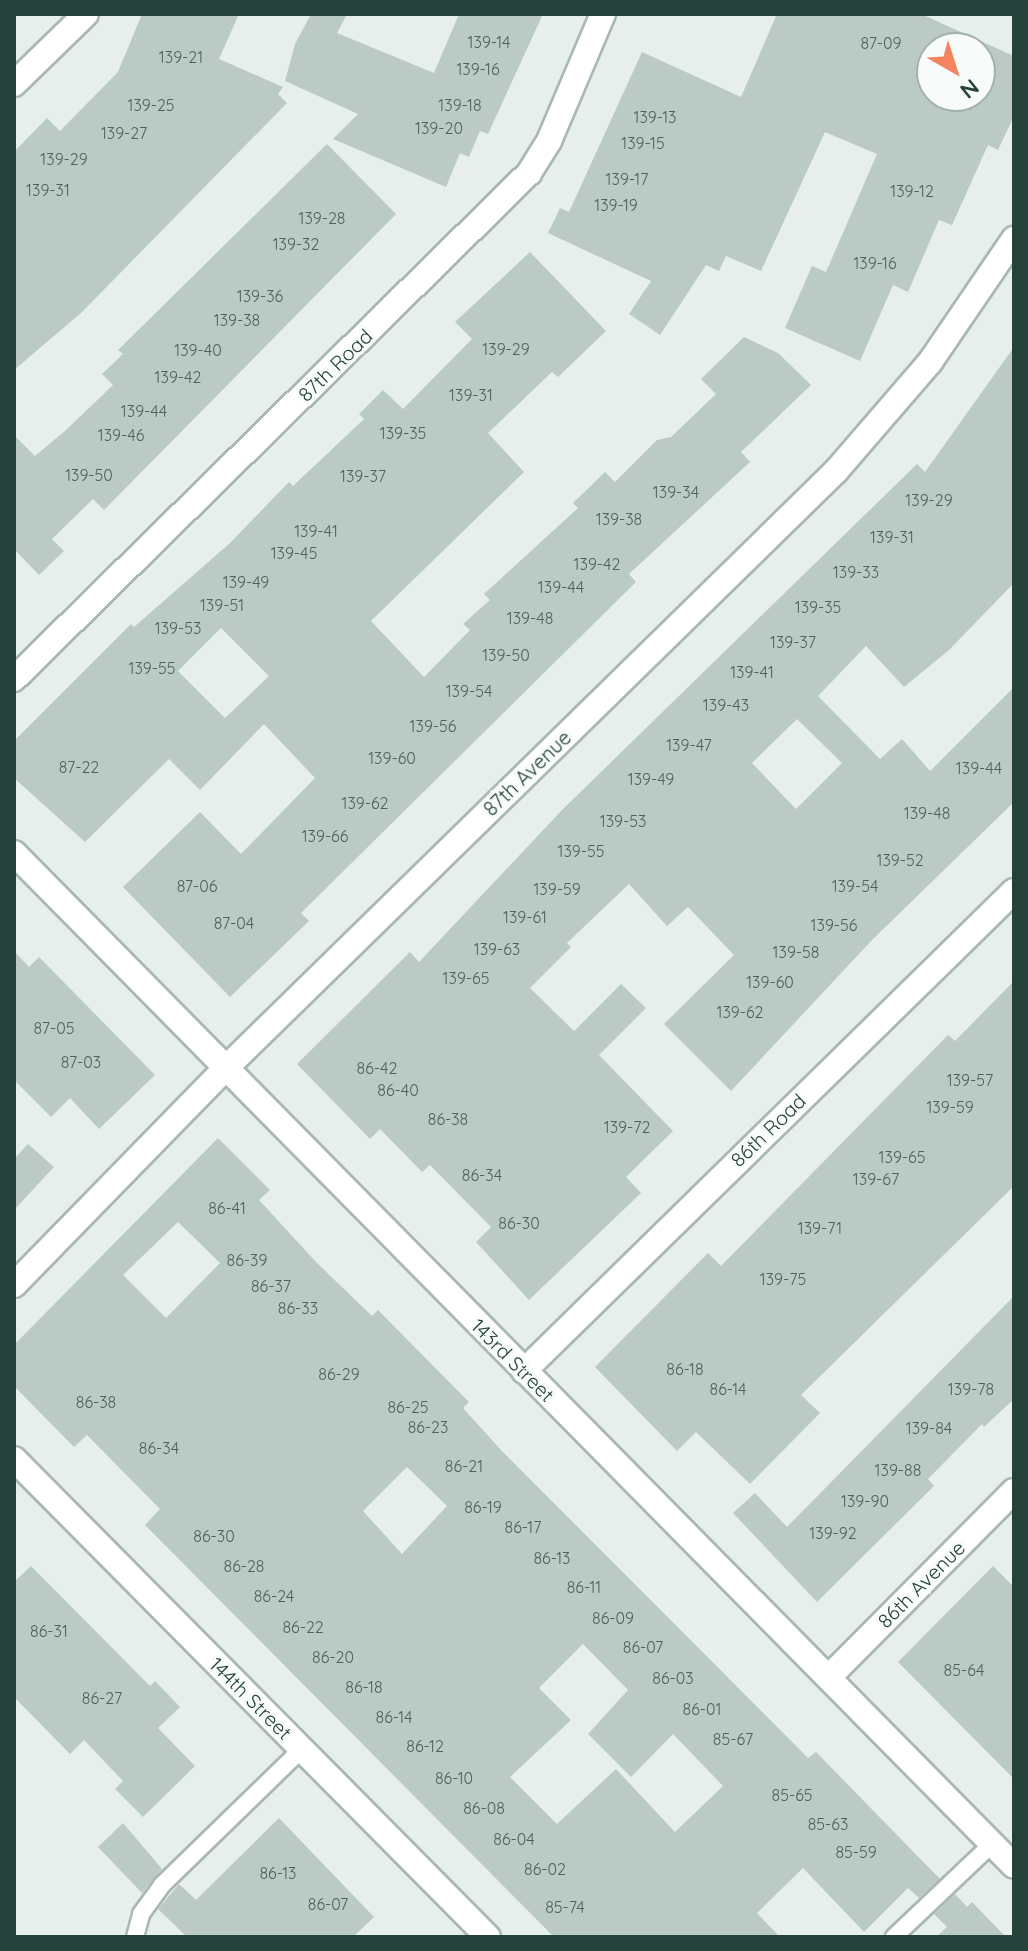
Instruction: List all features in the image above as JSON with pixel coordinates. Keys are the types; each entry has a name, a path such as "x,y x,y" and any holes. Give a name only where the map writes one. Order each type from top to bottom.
{"street":[{"path":"14,84 86,14"},
{"name":"87th Road","path":"14,679 529,173 549,141 603,14"},
{"name":"87th Avenue","path":"14,1285 226,1068 836,471 930,362 1014,239"},
{"name":"143rd Street","path":"14,853 1014,1866"},
{"name":"86th Road","path":"524,1371 1014,891"},
{"name":"144th Street","path":"14,1459 488,1937"},
{"name":"86th Avenue","path":"829,1677 1014,1491"}],"lane":[{"path":"135,1937 141,1914 162,1885 302,1749"},
{"path":"894,1937 992,1844"}],"building":[{"path":"142,14 239,14 219,59 283,87 278,94 287,103 81,313 14,370 14,152 47,118 60,131 118,72"},
{"path":"311,14 347,14 337,33 434,73 459,14 543,14 488,134 480,131 469,157 460,153 446,187 333,139 358,114 285,81 295,44"},
{"path":"777,14 921,14 961,32 916,32 916,112 996,112 996,48 1014,56 1014,116 998,150 988,145 952,225 939,220 908,292 893,285 860,361 785,328 812,266 826,272 877,154 825,132 761,271 726,256 719,271 706,265 660,335 629,314 651,281 548,233 560,208 569,212 642,52 741,97"},
{"path":"327,144 396,214 104,510 93,499 52,539 64,551 39,575 14,549 14,435 35,456 65,431 113,385 102,374 123,354 118,350"},
{"path":"530,252 606,331 558,377 552,372 488,433 524,472 371,621 424,677 470,630 463,624 490,600 484,594 578,508 573,503 605,472 615,482 657,440 671,437 716,394 701,379 744,337 778,353 811,385 741,452 750,462 629,574 636,582 301,913 309,921 230,997 123,887 200,812 241,854 315,778 264,724 200,790 169,759 85,842 14,778 14,741 131,624 134,627 230,543 289,482 293,486 364,419 359,414 383,390 403,409 472,339 455,322","holes":["221,628 269,676 225,718 178,671"]},
{"path":"1014,347 1014,583 949,650 904,687 866,646 818,696 880,759 902,739 930,771 1014,687 1014,802 872,940 731,1091 664,1024 734,955 688,907 667,926 629,884 567,943 571,947 530,988 574,1031 621,984 646,1008 599,1055 673,1131 626,1177 641,1193 529,1300 476,1242 491,1227 430,1165 422,1172 380,1129 370,1139 297,1064 410,952 419,962 562,810 917,464 925,472","holes":["797,719 842,763 796,809 752,763"]},
{"path":"14,951 29,967 39,957 155,1075 99,1129 70,1098 51,1117 14,1080"},
{"path":"1014,981 1014,1186 801,1395 820,1413 750,1484 696,1432 677,1451 595,1367 708,1253 721,1266 948,1035 955,1041"},
{"path":"218,1138 270,1190 259,1200 317,1263 372,1316 378,1310 469,1402 463,1408 501,1450 808,1758 816,1752 940,1879 919,1898 908,1888 864,1932 803,1868 757,1913 780,1937 554,1937 145,1525 160,1509 87,1435 74,1447 14,1386 14,1345","holes":["178,1222 220,1263 166,1318 123,1275","407,1467 447,1506 402,1554 363,1511","583,1644 628,1690 588,1734 631,1777 673,1734 723,1786 675,1832 616,1769 557,1824 510,1777 571,1720 539,1688"]},
{"path":"28,1144 54,1167 14,1210 14,1159"},
{"path":"1014,1296 1014,1399 984,1427 982,1424 928,1479 934,1486 817,1602 733,1513 755,1493 787,1527"},
{"path":"31,1566 150,1686 155,1681 180,1707 158,1728 195,1766 143,1817 115,1789 123,1781 84,1740 70,1754 14,1697 14,1582"},
{"path":"993,1566 1014,1587 1014,1779 898,1662"},
{"path":"279,1818 374,1917 353,1937 187,1937 158,1909 179,1884 196,1900"},
{"path":"123,1823 162,1869 142,1893 98,1847"},
{"path":"955,1894 967,1907 972,1902 1006,1937 936,1937 947,1927 934,1914"}]}
